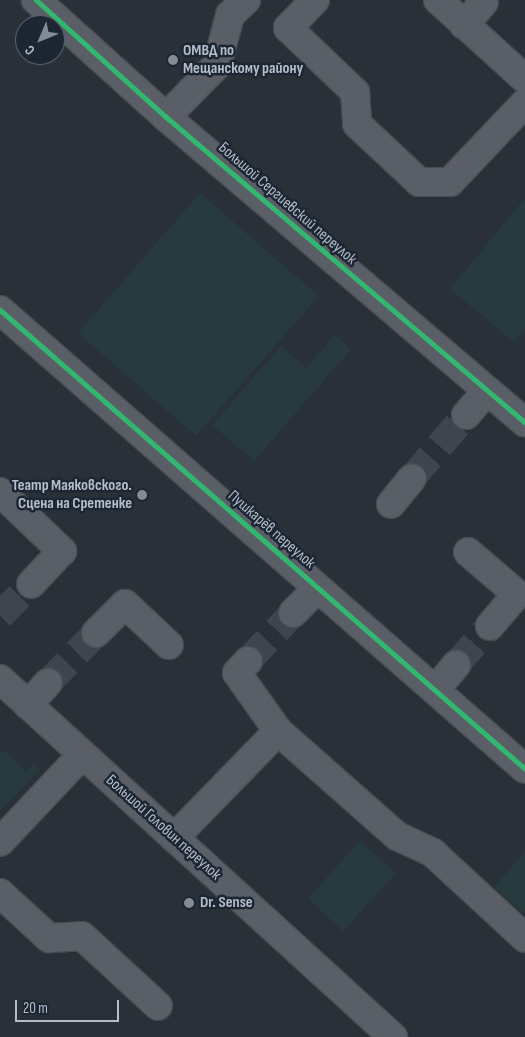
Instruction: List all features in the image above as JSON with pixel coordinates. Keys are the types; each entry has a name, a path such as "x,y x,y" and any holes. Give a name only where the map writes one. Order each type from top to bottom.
{"street":[{"name":"Большой Сергиевский переулок","path":"36,0 166,117 525,422"},
{"path":"166,117 217,65 230,15 246,0"},
{"path":"315,0 288,28 355,92 357,124 419,182 450,182 525,103"},
{"path":"438,0 525,80"},
{"path":"464,25 484,2"},
{"name":"Пушкарёв переулок","path":"0,310 525,769"},
{"path":"466,416 487,391"},
{"path":"391,504 412,478"},
{"path":"0,492 62,551 31,584"},
{"path":"468,552 517,594 490,626"},
{"path":"293,613 318,588"},
{"path":"96,633 125,604 169,646"},
{"path":"248,661 237,673 278,730 397,836 433,853 525,938"},
{"path":"435,690 456,665"},
{"name":"Большой Головин переулок","path":"0,679 82,756 393,1037"},
{"path":"28,705 48,683"},
{"path":"174,838 278,730"},
{"path":"0,842 82,756"},
{"path":"0,893 49,938 82,936 158,1006"}],"green space":[{"path":"200,193 319,296 196,436 78,333"},
{"path":"525,198 525,329 514,342 450,289"},
{"path":"335,335 351,349 254,461 212,425 281,346 306,368"},
{"path":"3,750 26,771 34,764 40,769 0,811 0,753"},
{"path":"360,841 396,873 343,931 308,898"},
{"path":"525,852 525,913 524,914 494,887"}],"tunnel":[{"path":"412,478 466,415"},
{"path":"0,616 31,584"},
{"path":"248,661 293,613"},
{"path":"456,665 490,626"},
{"path":"48,683 96,633"}],"cycle path":[{"path":"36,0 166,117 525,422"},
{"path":"0,310 525,769"}],"place":[{"name":"ОМВД по Мещанскому району","path":"173,60"},
{"name":"Театр Маяковского. Сцена на Сретенке","path":"142,495"},
{"name":"Dr. Sense","path":"189,903"}]}
